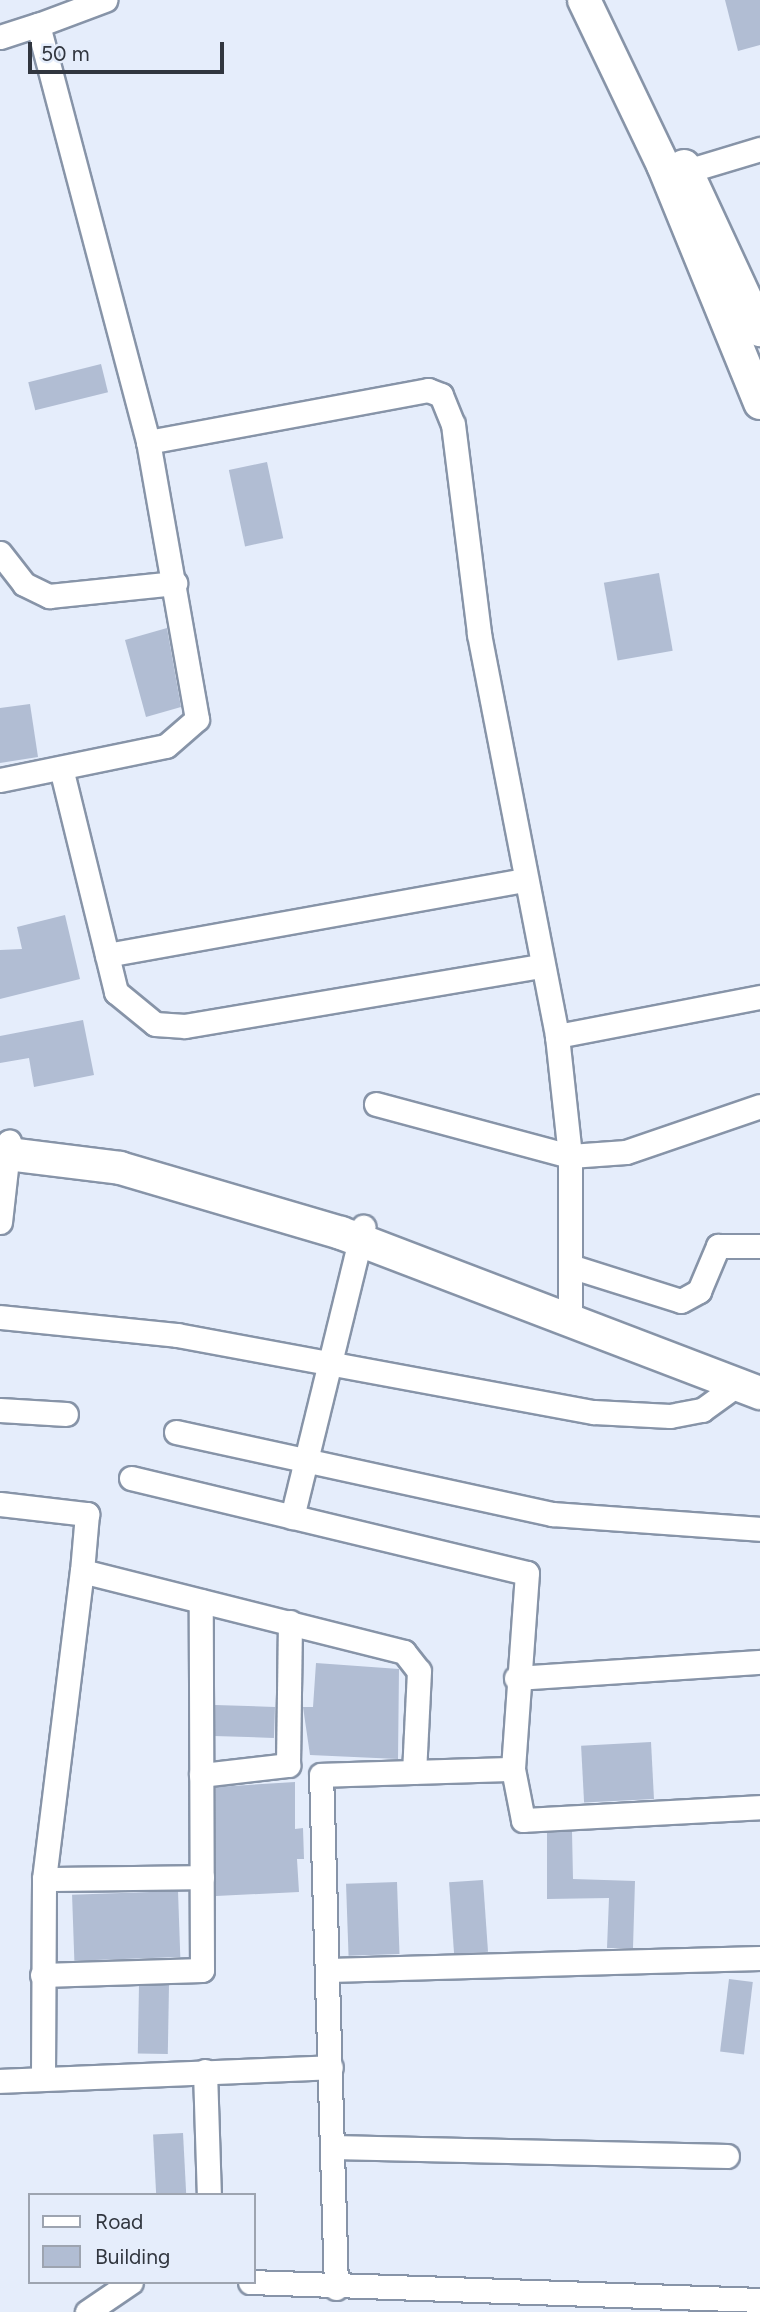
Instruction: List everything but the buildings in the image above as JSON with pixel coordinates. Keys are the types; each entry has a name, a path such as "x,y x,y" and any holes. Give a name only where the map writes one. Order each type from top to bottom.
{"street":[{"path":"0,37 104,0"},
{"path":"584,0 760,330"},
{"path":"606,0 677,174 760,403"},
{"path":"0,780 166,746 197,719 148,442 38,25"},
{"path":"677,174 760,149"},
{"path":"148,442 428,390 441,395 453,424 479,634 540,965 557,1036 570,1156 571,1314"},
{"path":"0,553 24,584 49,596 175,583"},
{"path":"61,768 116,992 133,1009 155,1024 185,1026 540,965"},
{"path":"107,955 525,880"},
{"path":"557,1036 760,997"},
{"path":"376,1104 570,1156 626,1152 760,1107"},
{"path":"0,1222 4,1148 115,1154 361,1234 753,1383"},
{"path":"292,1517 361,1234"},
{"path":"570,1266 681,1301 699,1291 718,1246 760,1246"},
{"path":"0,1317 177,1335 328,1366 594,1412 670,1416 702,1410 753,1383"},
{"path":"0,1410 66,1414"},
{"path":"176,1432 553,1514 760,1529"},
{"path":"131,1478 292,1517 519,1566 530,1583 516,1678 513,1769 517,1812 532,1825 760,1807"},
{"path":"0,1504 87,1514 44,1880 43,2075"},
{"path":"82,1571 290,1622 413,1660 419,1671 414,1772"},
{"path":"42,1975 202,1970 201,1601"},
{"path":"201,1775 289,1765 290,1622"},
{"path":"516,1678 760,1662"},
{"path":"336,2288 329,1970 321,1776 513,1769"},
{"path":"44,1880 202,1877"},
{"path":"329,1970 760,1958"},
{"path":"0,2081 43,2075 331,2067"},
{"path":"205,2071 209,2193"},
{"path":"333,2147 727,2156"},
{"path":"256,2282 336,2288 760,2300"},
{"path":"87,2312 128,2284"}]}
